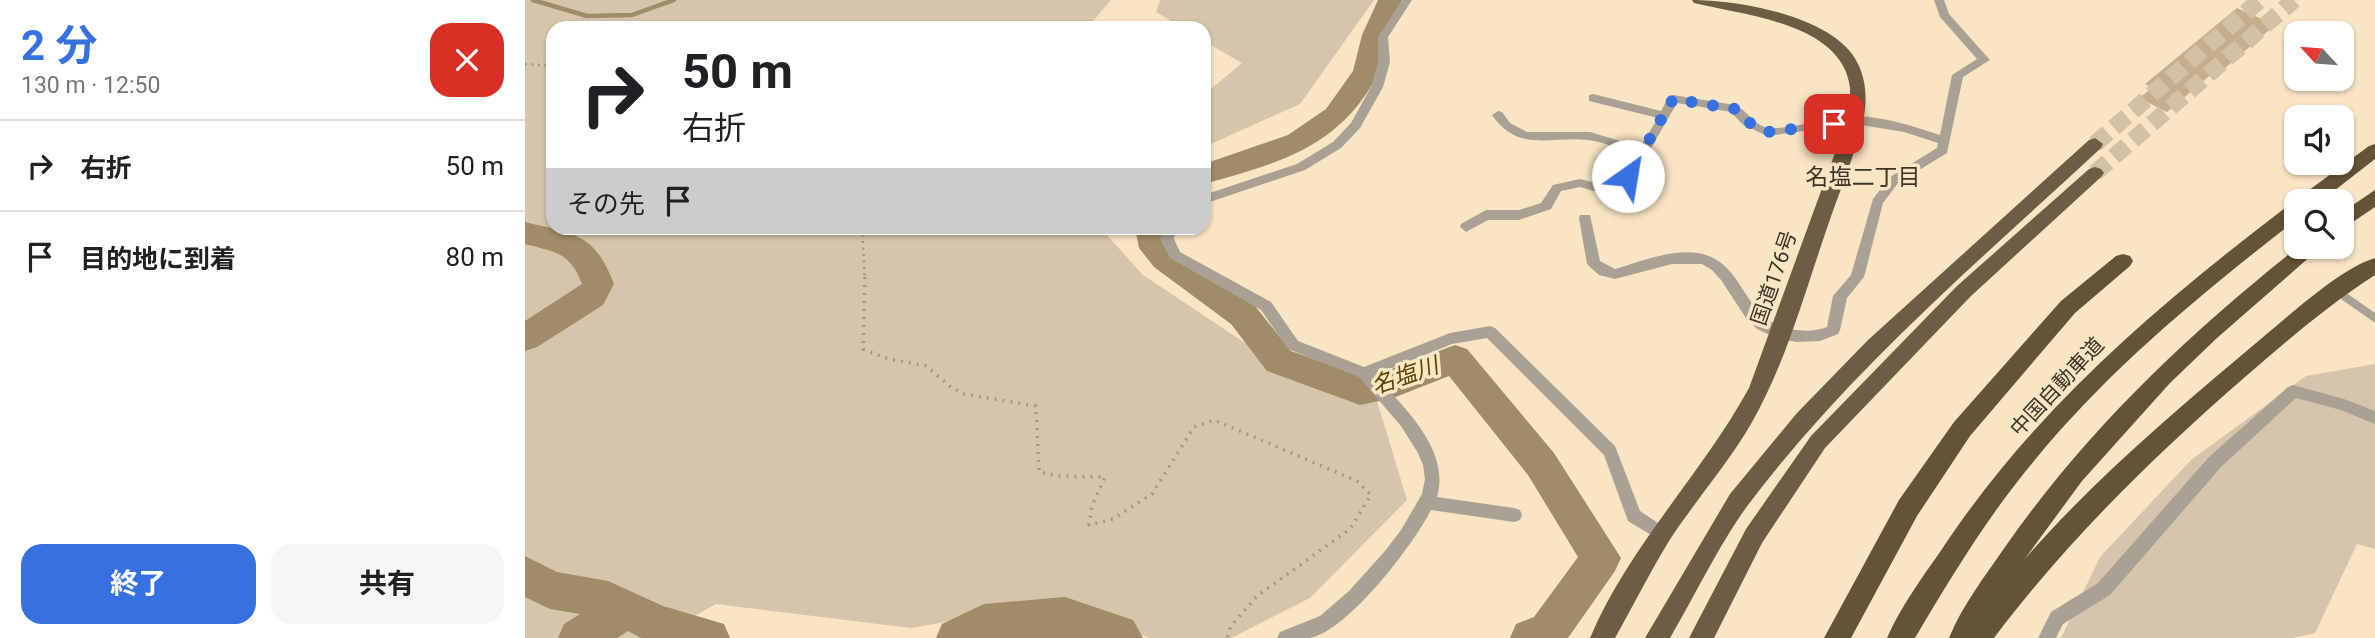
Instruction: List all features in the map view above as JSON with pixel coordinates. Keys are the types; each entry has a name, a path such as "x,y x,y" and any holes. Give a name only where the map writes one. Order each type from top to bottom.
{"highway":[{"name":"国道176号","path":"1602,638 1661,534 1743,419 1759,389 1855,120 1860,97 1854,69 1826,38 1784,18 1699,0"},
{"path":"1657,638 1738,501 1804,419 1884,337 2095,144"},
{"path":"2324,189 2375,150"},
{"path":"1701,638 1754,536 1818,443 1964,291 2095,173"},
{"path":"2354,213 2375,197"},
{"name":"中国自動車道","path":"1900,638 1994,495 2057,419 2121,353 2175,305 2284,219"},
{"path":"1962,638 2037,521 2096,447 2155,382 2206,334 2297,259"},
{"path":"1837,638 1908,508 1962,429 2068,307 2123,261"},
{"path":"1978,638 2033,570 2160,438 2335,289 2375,265"}],"street":[{"path":"1211,198 1301,167 1337,145 1356,125 1377,86 1384,62 1383,37 1407,0"},
{"path":"1585,218 1594,264 1604,271 1615,274 1691,257 1708,261 1722,273 1750,314 1763,326 1780,335 1821,337 1833,330 1840,296 1857,277 1877,202 1894,180 1943,150 1958,75 1984,60 1944,15 1939,0"},
{"path":"1593,98 1665,116"},
{"path":"1465,227 1486,215 1519,215 1546,206 1557,188 1580,183 1607,191 1619,186 1643,152 1673,99 1735,109 1746,121 1767,132 1855,120 1906,128 1944,141"},
{"path":"1498,115 1511,130 1529,137 1589,136 1643,152"},
{"path":"1168,235 1167,239 1175,255 1266,306 1293,345 1364,373 1410,427 1425,451 1433,480 1425,502 1394,553 1355,598 1324,623 1286,638"},
{"path":"1364,373 1451,340 1490,332 1611,451 1634,516 1661,534"},
{"path":"2047,638 2057,618 2104,589 2215,462 2293,391 2344,405 2375,418"},
{"path":"1425,502 1514,515"}],"lane":[{"path":"2335,289 2375,318"}],"path":[{"path":"525,64 546,66"},
{"path":"862,235 866,289 863,349 875,357 906,360 936,369 954,390 977,396 1018,400 1036,406 1039,425 1034,456 1039,472 1058,476 1105,477 1092,506 1089,525 1113,519 1152,494 1194,427 1214,420 1357,481 1371,495 1350,529 1257,596 1231,626 1227,638"}],"shaded area":[{"path":"525,0 1111,0 1093,21 546,21 546,235 1107,235 1143,275 1281,367 1377,401 1407,500 1310,598 1231,638 1149,638 1058,602 911,628 716,604 655,638 525,638"},
{"path":"1160,0 1374,0 1300,104 1211,144 1211,88 1242,63 1211,45 1211,21 1171,21 1156,12"},
{"path":"2375,364 2375,549 2357,544 2315,633 2293,638 2061,638 2100,557 2191,460 2306,376"}],"building":[{"path":"2237,8 2275,25 2218,74 2214,72 2167,112 2139,98 2152,88 2145,84"}],"waterway":[{"path":"533,0 587,16 632,15 674,0"},
{"name":"名塩川","path":"1211,172 1298,142 1336,115 1352,96 1366,71 1375,35 1390,0"},
{"path":"525,233 563,243 580,251 593,269 598,284 591,296 525,338"},
{"name":"名塩川","path":"1152,235 1155,248 1165,259 1243,315 1279,361 1360,391 1393,384 1455,359 1541,464 1601,558 1548,632 1531,638"},
{"path":"525,575 550,590 608,600 627,610"},
{"path":"579,638 627,610"},
{"path":"627,610 658,625 709,638"},
{"path":"957,638 984,624 1065,617 1118,634 1122,638"}],"tunnel":[{"path":"2095,144 2260,0"},
{"path":"2095,173 2294,0"}],"district":[{"name":"名塩二丁目","path":"1863,177"}],"route":[{"path":"1628,176 1673,99 1735,109 1746,121 1767,132 1834,124"}]}
